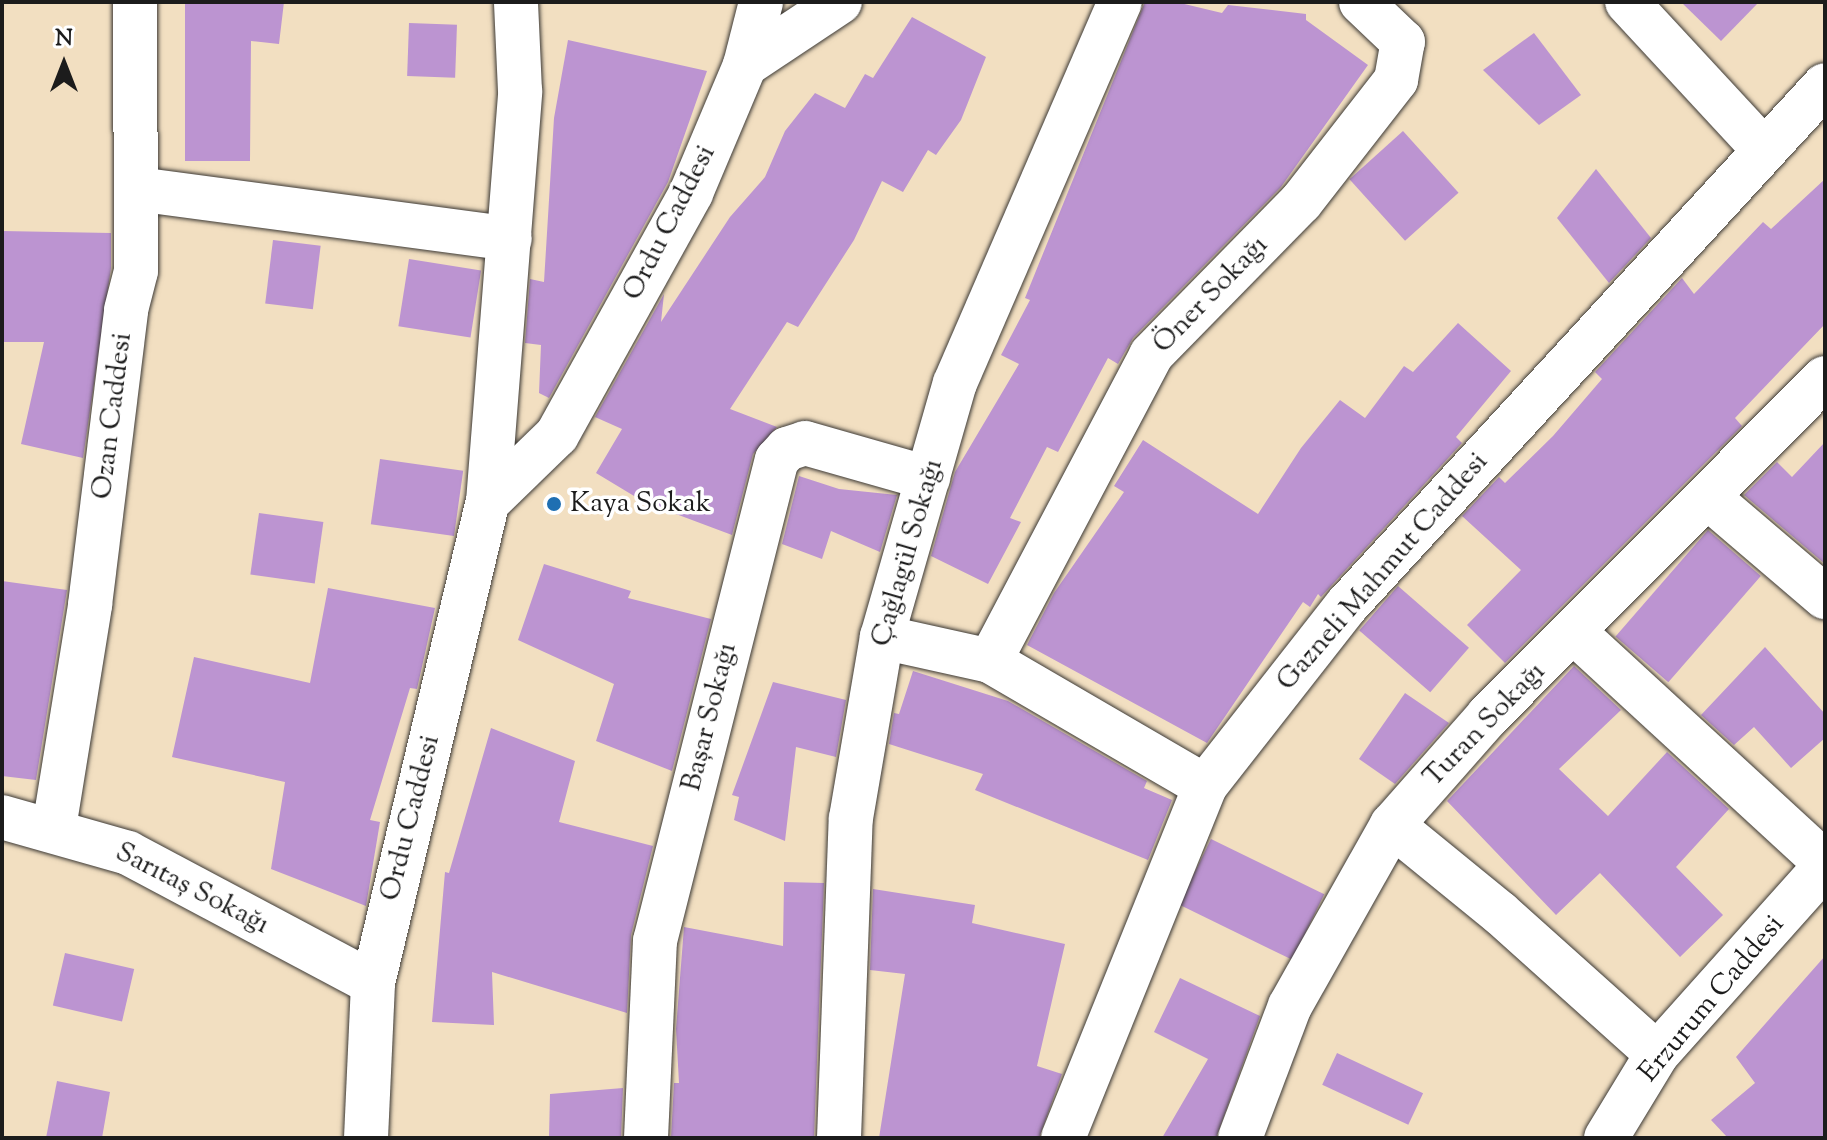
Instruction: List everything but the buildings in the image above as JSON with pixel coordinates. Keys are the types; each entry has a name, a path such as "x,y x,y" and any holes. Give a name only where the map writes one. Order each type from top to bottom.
{"street":[{"name":"Ozan Caddesi","path":"54,828 90,605 126,310 136,271 135,2"},
{"name":"Ordu Caddesi","path":"366,1138 373,983 488,502 520,91 516,2"},
{"name":"Ordu Caddesi","path":"488,502 557,435 691,193 745,65 761,2"},
{"path":"745,65 840,2"},
{"name":"Çağlagül Sokağı","path":"839,1138 851,818 882,637 955,383 1120,2"},
{"name":"Öner Sokağı","path":"990,661 1151,355 1301,202 1396,80 1403,42 1361,2"},
{"path":"1627,2 1762,148"},
{"name":"Gazneli Mahmut Caddesi","path":"1063,1138 1205,786 1347,605 1762,148 1825,85"},
{"path":"137,189 510,239"},
{"name":"Turan Sokağı","path":"1240,1138 1290,1006 1392,825 1488,716 1575,633 1825,378"},
{"name":"Başar Sokağı","path":"646,1138 655,941 777,460 787,449 805,443 928,478"},
{"path":"1709,498 1825,597"},
{"path":"1575,633 1825,864"},
{"path":"882,637 990,661 1205,786"},
{"name":"Sarıtaş Sokağı","path":"2,817 54,828 128,853 373,983"},
{"path":"1392,825 1500,913 1657,1054"},
{"name":"Erzurum Caddesi","path":"1606,1138 1657,1054 1825,864"}],"place":[{"name":"Kaya Sokak","path":"554,504"}]}
